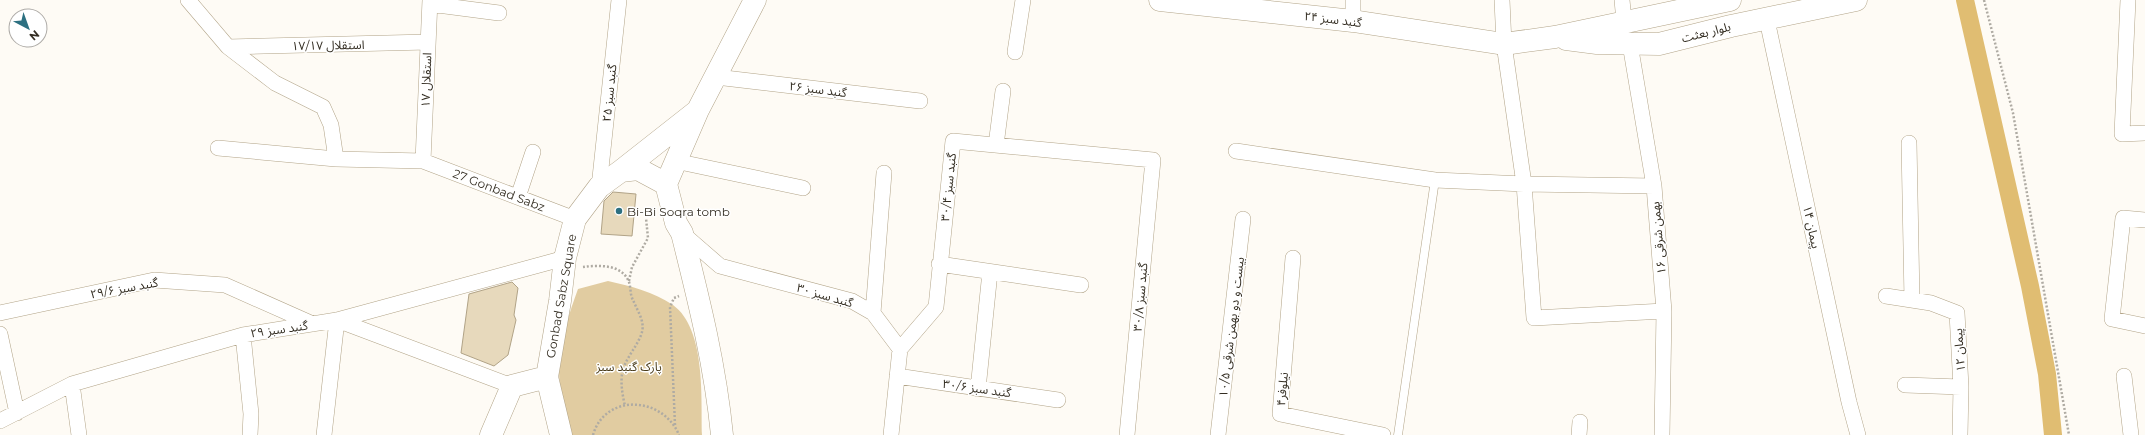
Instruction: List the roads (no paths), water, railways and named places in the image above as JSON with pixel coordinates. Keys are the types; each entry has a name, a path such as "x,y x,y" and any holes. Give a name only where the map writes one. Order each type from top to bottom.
{"street":[{"path":"188,0 228,47 275,83 323,107 331,124 336,160"},
{"name":"گنبد سبز ۲۵","path":"599,187 619,0"},
{"path":"722,435 718,391 710,349 682,233 676,223 666,184 698,110 755,0"},
{"path":"1016,52 1023,0"},
{"name":"گنبد سبز ۲۴","path":"1160,0 1353,10 1504,44"},
{"path":"1502,0 1504,44 1524,184 1534,318 1664,311"},
{"name":"بلوار بعثت","path":"1504,44 1555,37 1623,10 1654,17 1730,0"},
{"name":"بلوار بعثت","path":"1555,37 1597,44 1659,44 1731,26 1767,20 1856,0"},
{"path":"2128,0 2122,134 2145,132"},
{"path":"430,2 499,13"},
{"name":"استقلال ۱۷","path":"423,161 430,2"},
{"name":"پیمان ۱۴","path":"1767,20 1849,402 1858,435"},
{"name":"استقلال ۱۷/۱۷","path":"228,47 428,42"},
{"name":"بهمن شرقی ۱۶","path":"1630,44 1654,186 1664,311 1662,435"},
{"name":"گنبد سبز ۲۶","path":"716,77 920,102"},
{"path":"996,145 1003,90"},
{"name":"Gonbad Sabz Square","path":"561,435 547,377 565,264 575,219 599,187 698,110"},
{"name":"گنبد سبز ۳۰/۴","path":"900,349 936,307 939,264 953,141 1153,160"},
{"path":"1909,143 1912,300"},
{"path":"218,148 336,160 423,161"},
{"path":"1236,151 1435,180 1524,184 1654,186"},
{"path":"518,197 533,152"},
{"name":"گنبد سبز ۳۰/۸","path":"1127,435 1153,160"},
{"name":"27 Gonbad Sabz","path":"423,161 575,219"},
{"path":"676,161 803,188"},
{"path":"621,171 638,169 666,184"},
{"path":"873,313 884,173"},
{"path":"2145,220 2123,218 2112,319 2145,326"},
{"name":"بیست و دو بهمن شرقی ۱۰/۵","path":"1218,435 1243,219"},
{"name":"گنبد سبز ۳۰","path":"682,233 720,266 852,302 873,313 900,349"},
{"name":"نیلوفر۴","path":"1293,258 1280,414 1383,435"},
{"name":"گنبد سبز ۲۹","path":"0,421 72,384 243,334 336,320 565,264"},
{"path":"939,264 1081,285"},
{"path":"978,389 990,272"},
{"name":"گنبد سبز ۲۹/۶","path":"0,313 154,280 225,285 313,324"},
{"name":"پیمان ۱۲","path":"1886,296 1931,303 1957,314 1962,387 1960,435"},
{"path":"324,435 336,320 512,386 547,377"},
{"path":"0,334 18,413"},
{"path":"243,334 251,414 250,435"},
{"path":"891,435 900,349"},
{"name":"گنبد سبز ۳۰/۶","path":"897,376 1058,400"},
{"path":"2124,376 2131,435"},
{"path":"72,384 79,435"},
{"path":"491,435 512,386"},
{"path":"1905,386 1962,387"}],"lane":[{"path":"1398,435 1435,180"}],"waterway":[{"path":"1965,0 2030,286 2047,374 2053,435"}],"place":[{"name":"Bi-Bi Soqra tomb","path":"619,211"}],"park label":[{"name":"پارک گنبد سبز","path":"629,366"}]}
